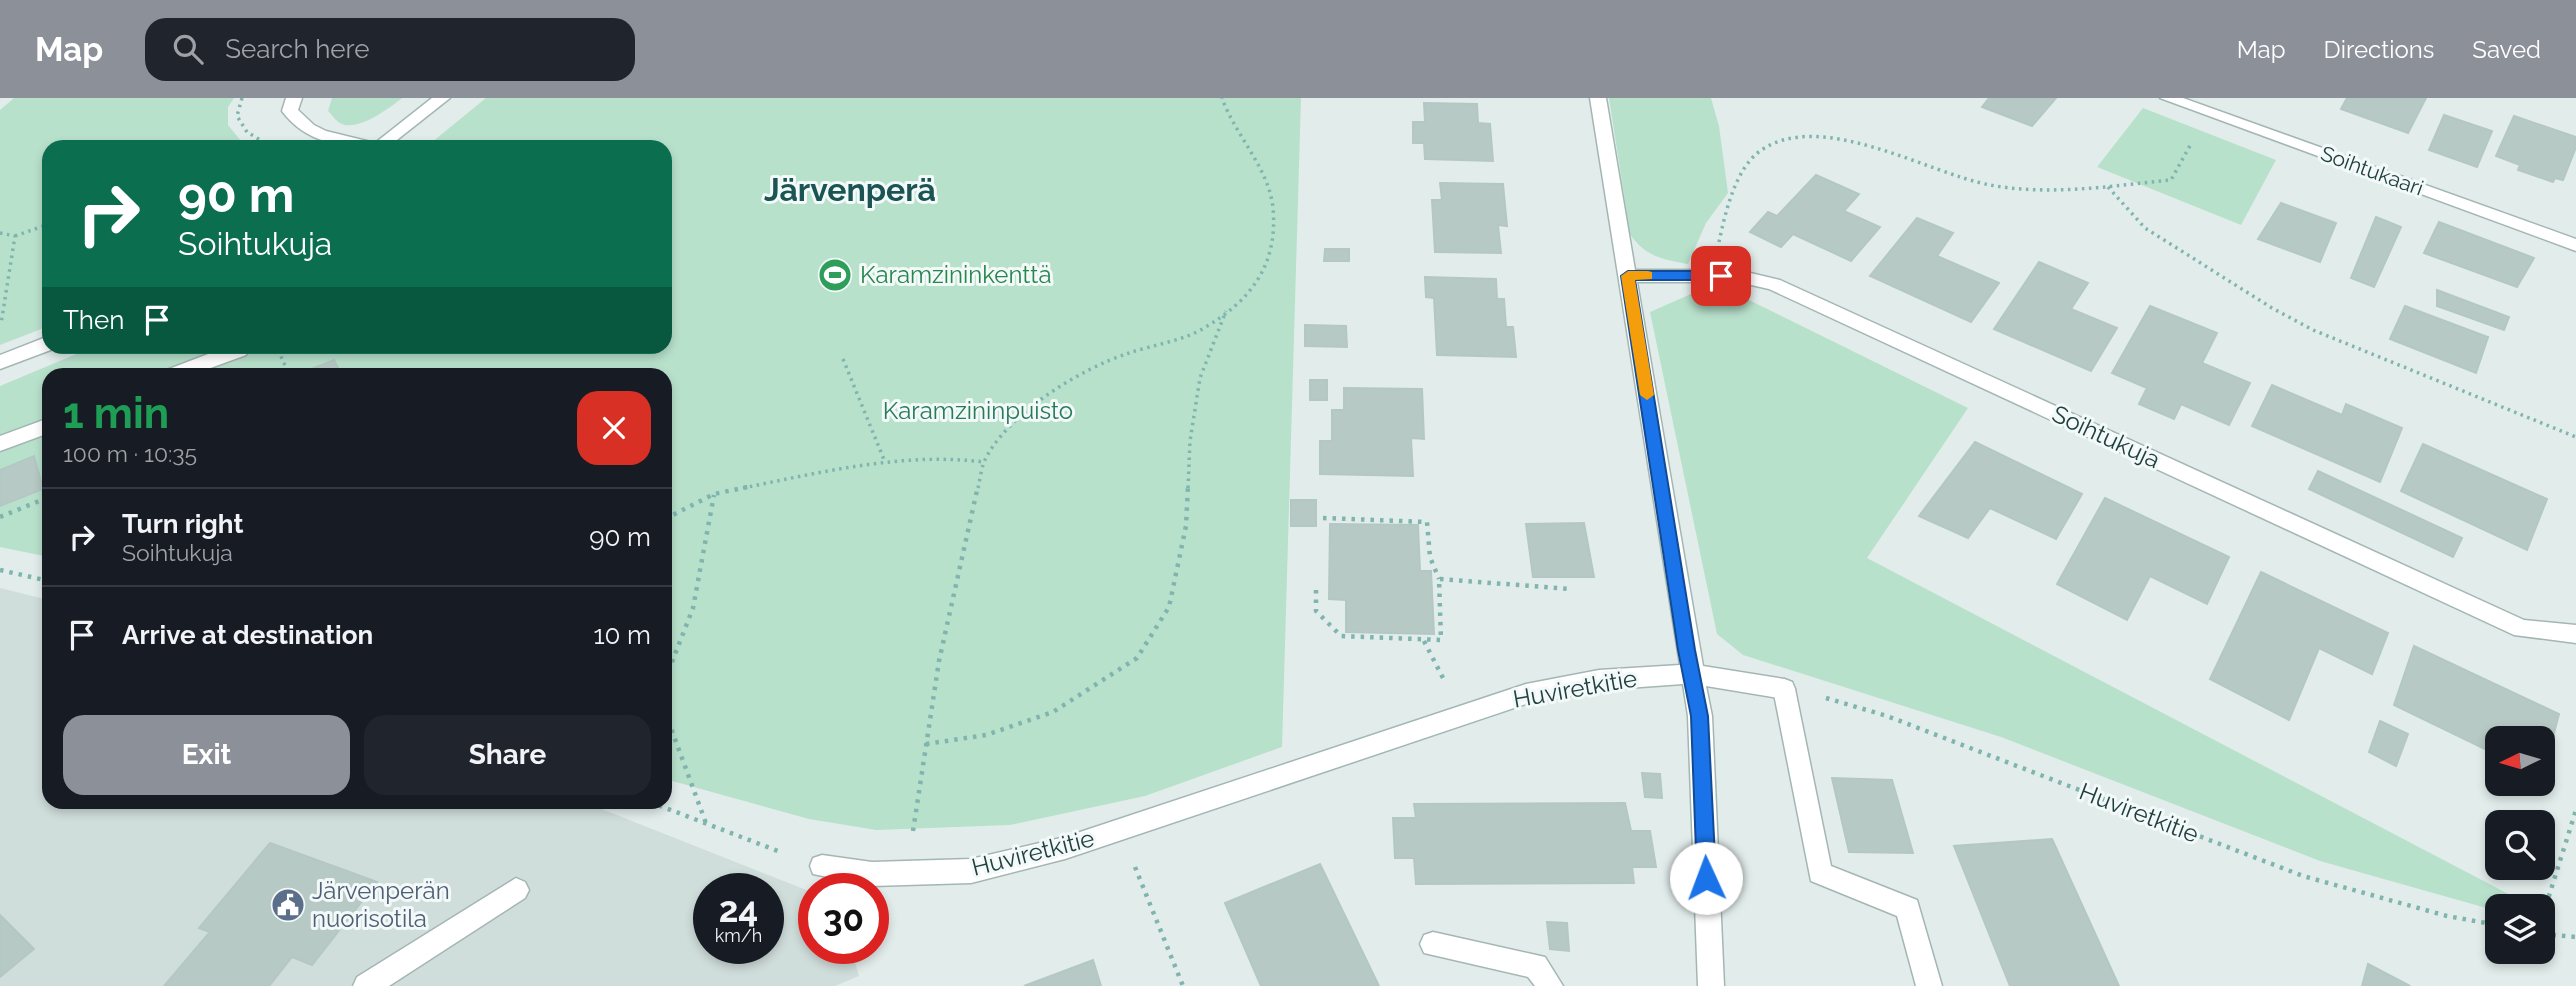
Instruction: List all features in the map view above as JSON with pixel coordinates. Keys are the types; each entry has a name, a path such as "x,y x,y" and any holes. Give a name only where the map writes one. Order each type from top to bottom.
{"street":[{"path":"294,98 290,111 308,129 345,140"},
{"path":"388,140 442,98"},
{"path":"1598,98 1700,716 1711,986"},
{"name":"Soihtukaari","path":"2168,98 2576,245"},
{"name":"Soihtukuja","path":"1628,276 1738,276 1774,284 2522,629 2576,634"},
{"path":"0,362 42,346"},
{"path":"192,368 228,354"},
{"path":"0,444 42,428"},
{"name":"Huviretkitie","path":"822,866 872,874 971,872 1065,848 1526,694 1599,680 1691,674 1784,689"},
{"path":"1784,689 1820,873 1908,908 1928,986"},
{"path":"366,986 516,890"},
{"path":"1433,944 1536,966 1549,986"}],"path":[{"path":"242,98 237,116 247,132 259,140"},
{"path":"907,873 939,661 984,462 1018,417 1060,385 1125,354 1203,329 1249,294 1271,256 1273,206 1259,166 1229,118 1222,98"},
{"path":"1721,276 1716,254 1722,225 1739,183 1759,151 1795,137 1852,144 1989,185 2072,190 2171,180 2193,141 2202,138 2218,116"},
{"path":"2107,187 2145,228 2302,324 2370,355 2576,437"},
{"path":"0,233 15,236 42,226"},
{"path":"0,331 15,236"},
{"path":"926,744 986,735 1053,712 1137,658 1169,607 1186,526 1191,441 1200,378 1226,311"},
{"path":"843,359 884,462"},
{"path":"672,515 714,494 884,462 950,458 984,462"},
{"path":"672,662 693,608 714,494"},
{"path":"0,517 42,500"},
{"path":"1316,590 1315,611 1341,636 1441,640 1439,579 1430,557 1427,522 1323,518"},
{"path":"0,570 42,579"},
{"path":"1439,579 1571,589"},
{"name":"Huviretkitie","path":"1784,689 1816,695 1887,716 2304,876 2447,916 2485,923"},
{"path":"672,731 707,826"},
{"path":"667,809 822,866"},
{"path":"2551,894 2576,810"},
{"path":"1121,830 1183,986"},
{"path":"2555,934 2576,937"}],"shaded area":[{"path":"0,588 42,598 42,809 602,809 763,873 693,873 693,964 784,964 784,881 798,887 798,964 855,964 859,976 835,986 0,986"}],"green space":[{"path":"14,98 234,98 228,107 228,125 240,140 42,140 42,329 0,345 0,110"},
{"path":"332,98 402,98 372,118 355,125 347,125 338,122 328,111"},
{"name":"Karamzininpuisto","path":"486,98 1301,98 1282,747 1145,796 1010,825 876,830 809,819 672,781 672,368 43,368 76,354 672,354 672,140 435,140"},
{"path":"1609,98 1711,98 1719,126 1728,193 1706,223 1688,264 1663,259 1648,252 1630,234"},
{"path":"2143,108 2276,160 2241,225 2097,167"},
{"path":"1691,294 1749,300 1968,408 1867,558 2508,894 2485,894 2485,908 2320,861 2001,737 1743,655 1717,634 1650,312"},
{"name":"Karamzininpuisto","path":"42,368 42,556 0,547 0,386"}],"building":[{"path":"1989,98 2056,98 2032,126 1982,107"},
{"path":"2347,98 2426,98 2408,133 2341,109"},
{"path":"1424,103 1477,104 1478,123 1490,124 1493,161 1425,159 1424,143 1413,143 1413,122 1425,122"},
{"path":"2444,115 2492,131 2477,167 2429,150"},
{"path":"2514,116 2576,137 2576,147 2563,180 2555,178 2553,182 2518,170 2520,165 2496,156"},
{"path":"1816,175 1859,194 1844,211 1880,227 1851,261 1793,234 1781,247 1750,232 1768,212 1777,216"},
{"path":"1440,183 1503,184 1507,226 1498,225 1501,253 1435,252 1432,200 1442,200"},
{"path":"2281,203 2336,223 2320,262 2258,239"},
{"path":"2376,217 2401,227 2374,287 2351,278"},
{"path":"1917,218 1953,233 1937,256 1999,283 1971,322 1870,276"},
{"path":"2439,222 2534,258 2517,287 2424,253"},
{"path":"1325,249 1349,249 1349,261 1324,261"},
{"path":"2039,262 2088,283 2071,309 2117,328 2091,371 1994,329"},
{"path":"1425,277 1496,279 1497,299 1504,299 1506,327 1513,327 1516,357 1437,355 1434,298 1426,297"},
{"path":"2437,290 2509,317 2504,330 2437,306"},
{"path":"2150,306 2217,333 2202,363 2250,383 2229,425 2181,404 2174,419 2139,404 2147,388 2112,373"},
{"path":"2405,306 2488,337 2476,373 2390,339"},
{"path":"1305,325 1346,326 1347,347 1305,346"},
{"path":"334,360 338,368 314,368"},
{"path":"1310,380 1327,380 1327,400 1310,400"},
{"path":"2272,385 2342,415 2346,404 2402,428 2380,482 2252,426"},
{"path":"1344,388 1422,389 1424,439 1411,438 1413,476 1320,474 1320,441 1332,441 1332,410 1344,410"},
{"path":"1975,442 2082,494 2056,539 1990,508 1968,538 1919,516"},
{"path":"2423,444 2547,499 2527,550 2401,491"},
{"path":"34,456 42,489 0,506 0,470"},
{"path":"2318,471 2462,538 2453,557 2309,489"},
{"path":"2105,498 2229,557 2207,604 2150,576 2127,620 2057,584"},
{"path":"1291,500 1316,500 1316,526 1291,526"},
{"path":"1584,523 1594,577 1533,577 1526,524"},
{"path":"1330,524 1418,525 1420,571 1431,571 1434,634 1346,632 1346,600 1329,599"},
{"path":"2261,572 2388,633 2372,674 2319,648 2289,720 2210,679"},
{"path":"2414,646 2559,714 2555,729 2555,726 2485,726 2485,749 2394,705"},
{"path":"2380,721 2408,734 2396,766 2369,752"},
{"path":"1642,773 1660,774 1662,798 1645,797"},
{"path":"1832,778 1892,780 1913,853 1849,852"},
{"path":"1625,803 1631,831 1650,831 1656,867 1632,867 1634,883 1416,884 1414,858 1395,858 1393,818 1416,818 1414,804"},
{"path":"2052,839 2119,986 2010,986 1954,846"},
{"name":"Järvenperän nuorisotila","path":"270,843 377,882 312,965 292,957 269,986 164,986 210,932 199,928"},
{"path":"1320,864 1379,986 1261,986 1225,903"},
{"path":"0,915 34,949 0,977"},
{"path":"1547,922 1567,923 1569,951 1550,949"},
{"path":"1093,960 1101,986 1024,986"},
{"path":"2368,964 2410,986 2362,986"}],"slow traffic":[{"path":"1647,395 1628,276 1648,276"}],"place":[{"name":"Karamzininkenttä","path":"835,275"},
{"name":"Järvenperän nuorisotila","path":"288,905"}],"district":[{"name":"Järvenperä","path":"850,190"}],"route":[{"path":"1706,878 1700,716 1686,650 1628,276 1721,276"}]}
